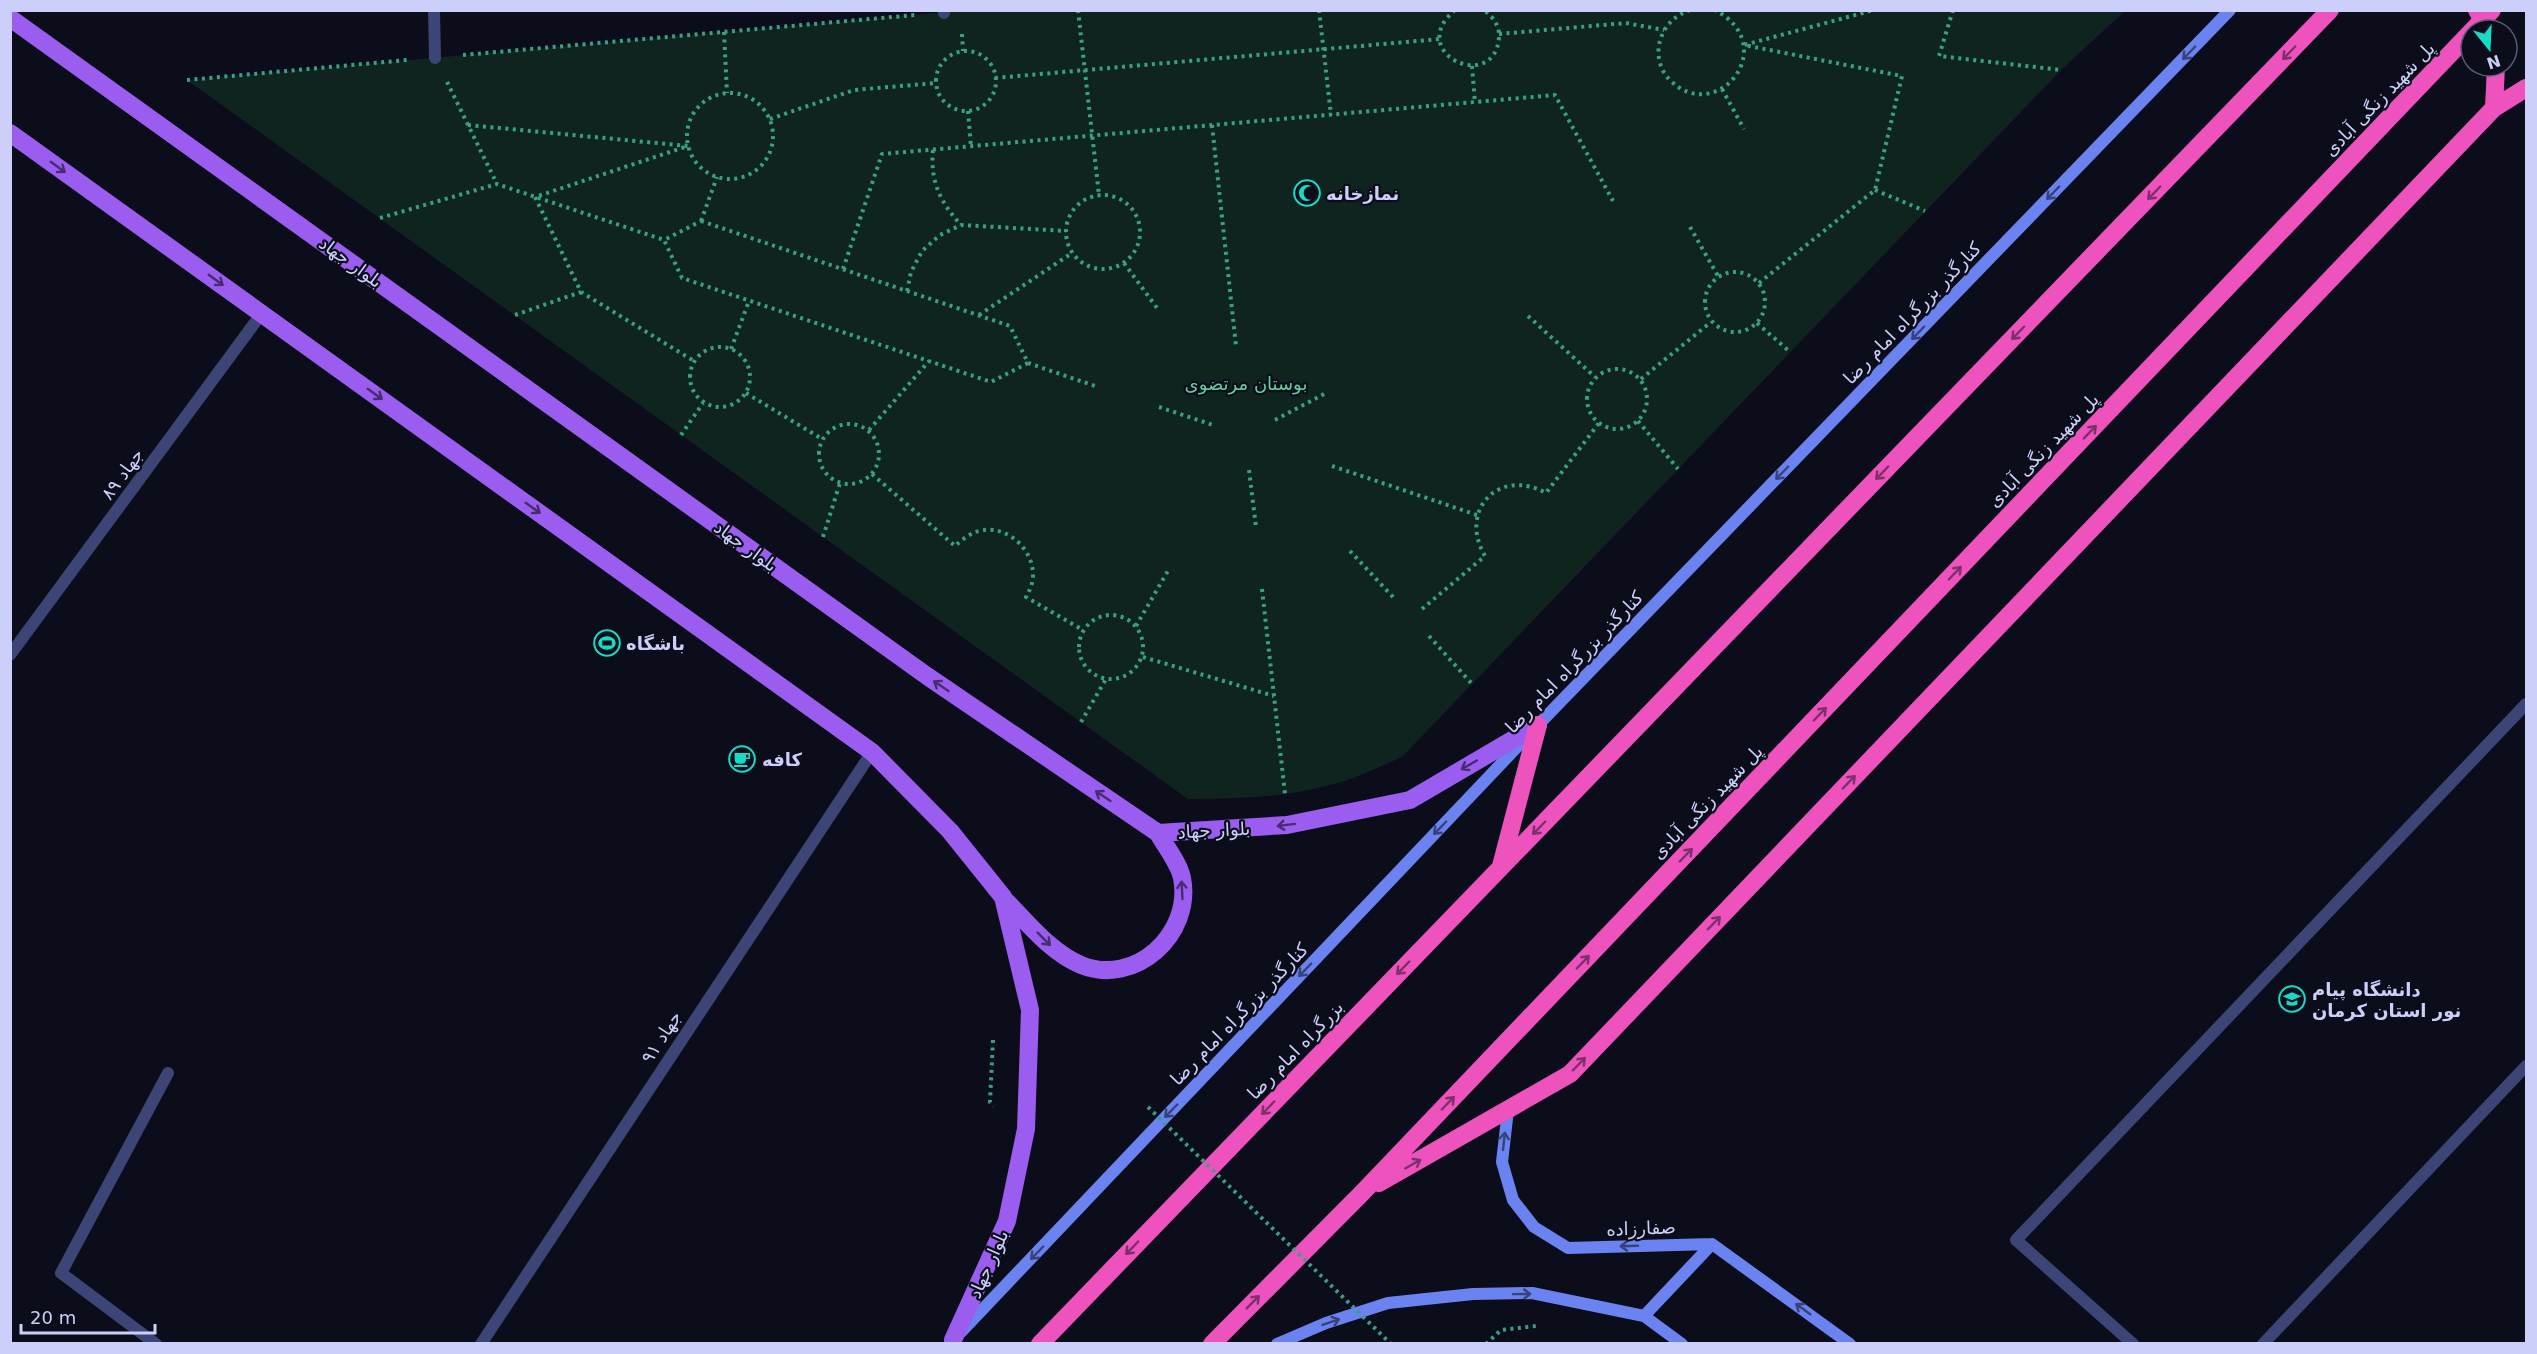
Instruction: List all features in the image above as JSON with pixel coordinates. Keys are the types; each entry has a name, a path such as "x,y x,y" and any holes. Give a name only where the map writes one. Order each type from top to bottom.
{"highway":[{"name":"بزرگراه امام رضا","path":"1040,1344 2330,10"},
{"name":"پل شهید زنگی آبادی","path":"1362,1193 2459,45"},
{"path":"2494,108 2495,78"},
{"path":"1212,1344 1362,1193 1570,1074 2494,108 2526,88"},
{"path":"1500,868 1538,725"}],"main road":[{"name":"کنارگذر بزرگراه امام رضا","path":"952,1342 1538,725 2230,10"},
{"name":"بلوار جهاد","path":"10,18 927,676 1158,833 1287,825 1410,800 1538,725"},
{"name":"بلوار جهاد","path":"10,132 872,752 950,831 1003,897 1030,1010 1026,1129 1007,1221 952,1342"},
{"path":"1003,897 1059,953 1082,965 1109,970 1135,964 1158,950 1164,943 1174,929 1183,903 1182,876 1158,833"},
{"name":"صفارزاده","path":"1508,1110 1502,1162 1513,1200 1534,1227 1569,1248 1712,1244"},
{"path":"1644,1316 1712,1244 1850,1344"},
{"path":"1276,1344 1326,1323 1388,1303 1473,1294 1532,1293 1644,1316 1682,1344"}],"street":[{"path":"434,10 435,58"},
{"name":"جهاد ۸۹","path":"10,655 262,313"},
{"path":"2133,1344 2016,1240 2526,704"},
{"name":"جهاد ۹۱","path":"481,1344 872,752"},
{"path":"2263,1344 2526,1065"},
{"path":"156,1344 61,1273 168,1073"}],"path":[{"path":"1078,10 1099,195"},
{"path":"1319,10 1331,115"},
{"path":"1455,10 1441,27 1440,39 1443,50 1450,59 1460,65 1472,66 1483,63 1498,46 1499,34 1496,22 1483,10"},
{"path":"1690,10 1673,20 1664,30 1659,44 1659,61 1665,76 1676,87 1691,93 1707,94 1722,89 1732,81 1740,71 1744,59 1744,45 1739,30 1728,17 1715,10"},
{"path":"1744,45 1874,10"},
{"path":"1953,10 1939,56 2061,70"},
{"path":"187,80 944,12"},
{"path":"1499,34 1626,22 1664,30"},
{"path":"724,32 728,93"},
{"path":"995,78 1440,39"},
{"path":"1744,45 1902,76 1875,190 1759,283"},
{"path":"963,51 975,52 985,58 993,67 995,78 994,90 988,100 968,111 947,104 939,95 936,83 937,72 943,62 952,54 963,51"},
{"path":"435,58 497,184"},
{"path":"1472,66 1475,102"},
{"path":"770,119 854,90 936,83"},
{"path":"1722,89 1744,129"},
{"path":"728,93 741,94 753,99 770,119 773,135 771,151 762,165 749,175 733,179 717,177 704,170 694,160 688,146 688,132 692,117 700,105 713,97 728,93"},
{"path":"843,269 882,154 1555,95 1613,201"},
{"path":"968,111 971,147"},
{"path":"468,125 688,146"},
{"path":"1212,125 1236,346"},
{"path":"536,197 688,146"},
{"path":"933,150 932,167 935,189 946,209 961,225"},
{"path":"701,222 717,177"},
{"path":"380,218 497,184 664,240 701,222 1010,326 1028,363 1098,387"},
{"path":"1875,190 1925,211"},
{"path":"1099,195 1111,196 1123,201 1138,219 1141,231 1139,244 1133,254 1124,263 1114,268 1102,269 1080,262 1067,243 1066,231 1072,212 1080,204 1099,195"},
{"path":"536,197 581,292 694,361"},
{"path":"907,291 911,272 922,250 939,235 961,225 1066,231"},
{"path":"1690,226 1718,276"},
{"path":"664,240 682,278 749,301 991,382 1028,363"},
{"path":"978,315 1072,253"},
{"path":"1124,263 1157,308"},
{"path":"1735,271 1752,277 1759,283 1765,299 1765,307 1757,323 1739,332 1719,329 1711,322 1704,303 1705,292 1718,276 1735,271"},
{"path":"514,315 581,292"},
{"path":"731,349 749,301"},
{"path":"1528,316 1595,377"},
{"path":"1641,379 1711,322"},
{"path":"1757,323 1790,352"},
{"path":"715,347 731,349 741,354 747,362 750,372 746,393 740,400 722,408 703,403 696,397 690,380 694,361 707,350 715,347"},
{"path":"869,430 929,361"},
{"path":"1613,368 1634,373 1641,379 1648,396 1644,414 1638,422 1619,429 1608,428 1599,423 1588,410 1586,401 1590,384 1595,377 1613,368"},
{"path":"746,393 822,439"},
{"path":"1275,420 1326,393"},
{"path":"681,435 703,403"},
{"path":"1159,407 1213,425"},
{"path":"1638,422 1678,469"},
{"path":"1422,609 1485,556 1477,543 1474,529 1477,515 1494,492 1519,485 1533,486 1546,493 1599,423"},
{"path":"844,424 861,426 869,430 879,447 877,466 872,474 857,484 840,483 830,478 822,470 818,460 818,449 822,439 835,427 844,424"},
{"path":"1332,466 1477,515"},
{"path":"1249,470 1256,527"},
{"path":"872,474 955,546 966,537 987,530 1008,534 1019,542 1028,554 1033,575 1026,597 1083,630"},
{"path":"823,537 840,483"},
{"path":"1350,551 1393,597"},
{"path":"1136,626 1168,569"},
{"path":"1262,589 1285,795"},
{"path":"1109,615 1128,620 1136,626 1142,635 1143,657 1128,675 1117,679 1106,679 1087,669 1079,651 1083,630 1090,623 1109,615"},
{"path":"1429,636 1472,684"},
{"path":"1143,657 1274,696"},
{"path":"1081,722 1106,679"},
{"path":"990,1102 993,1040"},
{"path":"1148,1107 1391,1344"}],"green space":[{"name":"بوستان مرتضوی","path":"969,10 2125,11 2061,70 1402,757 1350,779 1310,790 1250,797 1188,799 187,80"}],"place":[{"name":"نمازخانه","path":"1307,193"},
{"name":"باشگاه","path":"607,643"},
{"name":"کافه","path":"742,759"},
{"name":"دانشگاه پیام نور استان کرمان","path":"2292,999"}]}
